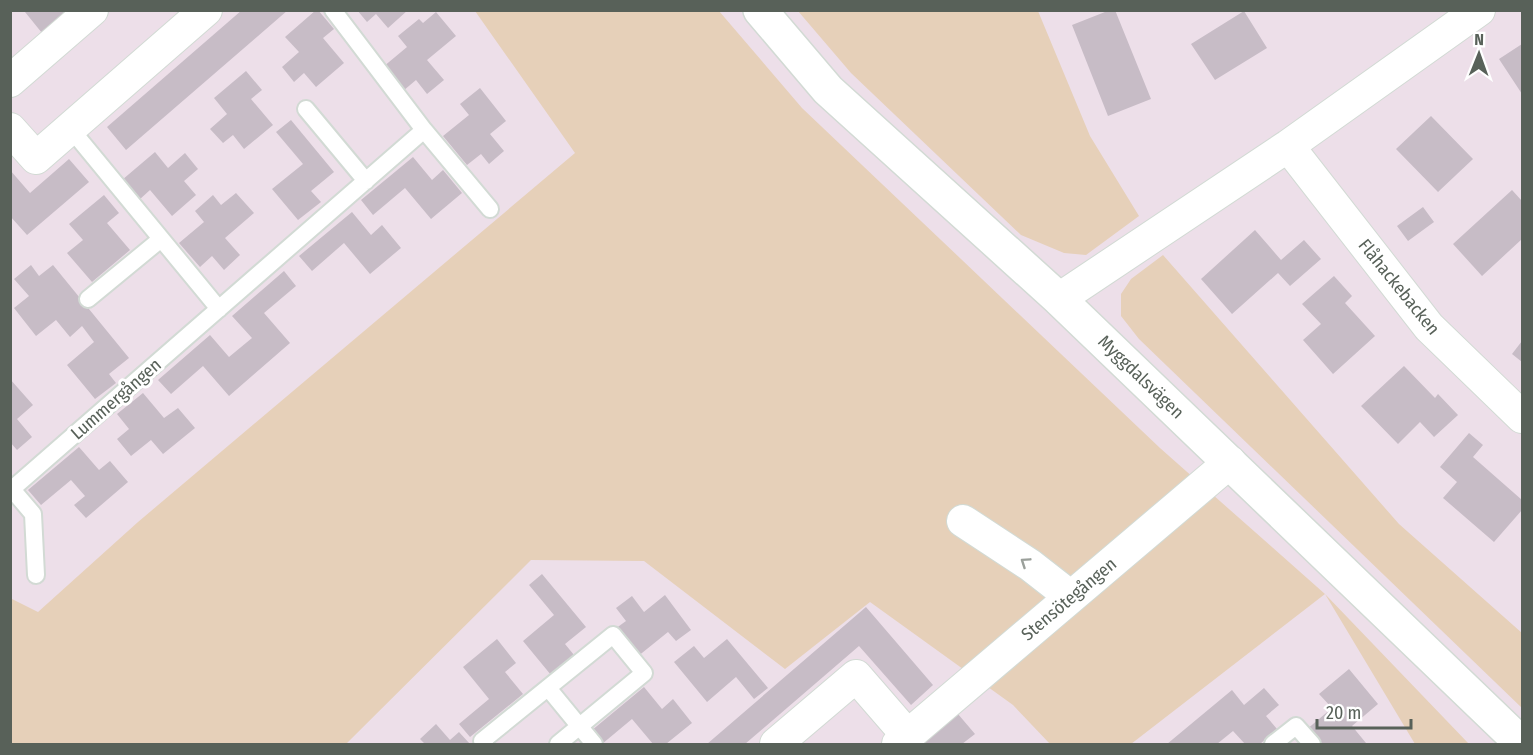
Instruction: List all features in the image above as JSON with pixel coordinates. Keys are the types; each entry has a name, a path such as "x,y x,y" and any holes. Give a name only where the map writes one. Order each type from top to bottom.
{"street":[{"path":"14,70 92,10"},
{"path":"10,129 36,158 206,10"},
{"name":"Myggdalsvägen","path":"760,10 828,90 1059,299 1522,744"},
{"path":"1059,299 1288,146 1479,10"},
{"name":"Flåhackebacken","path":"1288,146 1429,327 1522,417"},
{"name":"Stensötegången","path":"776,744 856,676 903,740 1230,462"},
{"path":"963,522 1030,565 1071,597"}],"lane":[{"path":"333,10 424,130 490,209"},
{"path":"306,109 366,181"},
{"path":"70,128 219,309"},
{"name":"Lummergången","path":"36,575 33,514 11,488 424,130"},
{"path":"88,299 161,239"},
{"path":"485,744 482,741 613,635 644,673 558,744"},
{"path":"548,688 594,744"},
{"path":"1274,744 1296,726 1312,744"}],"shaded area":[{"path":"475,11 719,11 802,108 1160,448 1325,594 1131,744 1050,744 1013,705 870,602 785,669 644,561 531,560 346,744 11,744 10,598 38,612 138,522 575,153"},
{"path":"798,11 1038,11 1090,136 1139,216 1086,255 1064,253 1021,235 851,73"},
{"path":"1163,255 1399,524 1522,633 1522,708 1139,339 1121,316 1121,294 1131,279"},
{"path":"1325,594 1469,744 1415,744"}],"building":[{"path":"27,10 68,10 42,33 25,12"},
{"path":"242,10 288,10 126,150 107,127"},
{"path":"316,10 334,29 323,38 344,63 316,87 304,73 294,82 282,67 299,52 285,37"},
{"path":"357,10 408,10 388,28 376,14 367,22"},
{"path":"1115,10 1151,99 1108,116 1072,25"},
{"path":"1244,11 1267,48 1215,80 1191,44"},
{"path":"436,12 456,36 427,60 444,80 427,94 416,80 403,91 383,67 407,47 398,36 419,19 423,23"},
{"path":"1522,44 1522,94 1499,59"},
{"path":"246,71 262,90 251,99 273,125 244,149 233,135 223,143 210,129 227,114 214,98"},
{"path":"480,88 506,121 490,134 504,151 489,164 481,154 467,165 443,136 469,115 460,104"},
{"path":"1431,116 1473,159 1438,192 1396,149"},
{"path":"291,120 334,172 311,191 321,202 298,220 272,189 303,164 276,132"},
{"path":"155,152 168,168 185,153 198,169 184,181 196,195 172,216 150,190 139,200 122,180"},
{"path":"413,157 432,180 443,170 462,193 431,219 405,188 373,215 361,200"},
{"path":"69,159 89,182 27,235 10,216 10,170 30,193"},
{"path":"1512,190 1522,201 1522,239 1482,276 1453,244"},
{"path":"236,193 254,213 225,238 240,255 224,270 212,256 200,267 179,243 204,222 195,211 213,195 221,205"},
{"path":"104,195 119,213 107,223 130,250 92,282 67,253 83,240 69,224"},
{"path":"1423,207 1434,222 1408,241 1397,226"},
{"path":"352,212 371,235 382,225 401,248 370,274 344,243 312,271 299,256"},
{"path":"1255,230 1281,260 1304,240 1321,259 1290,286 1278,273 1232,314 1201,279"},
{"path":"31,265 39,276 53,265 129,358 109,374 116,383 95,399 67,365 94,342 82,326 70,337 56,320 36,336 14,308 29,296 14,279"},
{"path":"284,271 296,286 264,313 290,343 229,396 203,366 171,394 158,380 210,335 229,357 252,338 232,316"},
{"path":"1334,276 1352,296 1345,303 1375,336 1333,374 1303,340 1321,324 1302,304"},
{"path":"1522,341 1522,362 1512,354"},
{"path":"1404,366 1435,398 1438,394 1458,415 1434,437 1420,422 1398,444 1361,406"},
{"path":"10,379 33,405 17,419 32,437 17,450 10,442"},
{"path":"143,393 164,418 178,408 195,428 163,454 151,440 131,456 117,439 129,429 117,414"},
{"path":"1469,433 1483,445 1473,457 1522,500 1522,510 1494,542 1443,498 1457,482 1440,467"},
{"path":"79,447 99,470 110,461 128,482 86,518 74,505 85,496 71,480 41,505 28,490"},
{"path":"542,574 586,627 565,644 574,655 551,675 523,641 554,615 529,585"},
{"path":"665,595 691,630 676,641 668,632 637,657 615,629 626,621 616,608 632,596 644,612"},
{"path":"866,607 933,685 911,705 859,646 745,744 707,744"},
{"path":"497,639 516,663 505,672 523,694 470,737 459,724 489,699 463,667"},
{"path":"727,639 768,688 754,699 736,677 707,702 674,662 694,646 704,658"},
{"path":"1349,669 1378,704 1352,726 1366,743 1318,744 1306,730 1332,708 1319,694"},
{"path":"644,687 662,709 673,699 692,723 666,744 653,744 632,719 602,744 591,731"},
{"path":"1264,688 1279,705 1266,716 1277,729 1260,744 1245,744 1233,731 1217,744 1167,744 1232,690 1244,705"},
{"path":"958,714 975,734 962,744 923,744"},
{"path":"436,724 450,740 459,732 470,744 425,744 420,739"}]}
